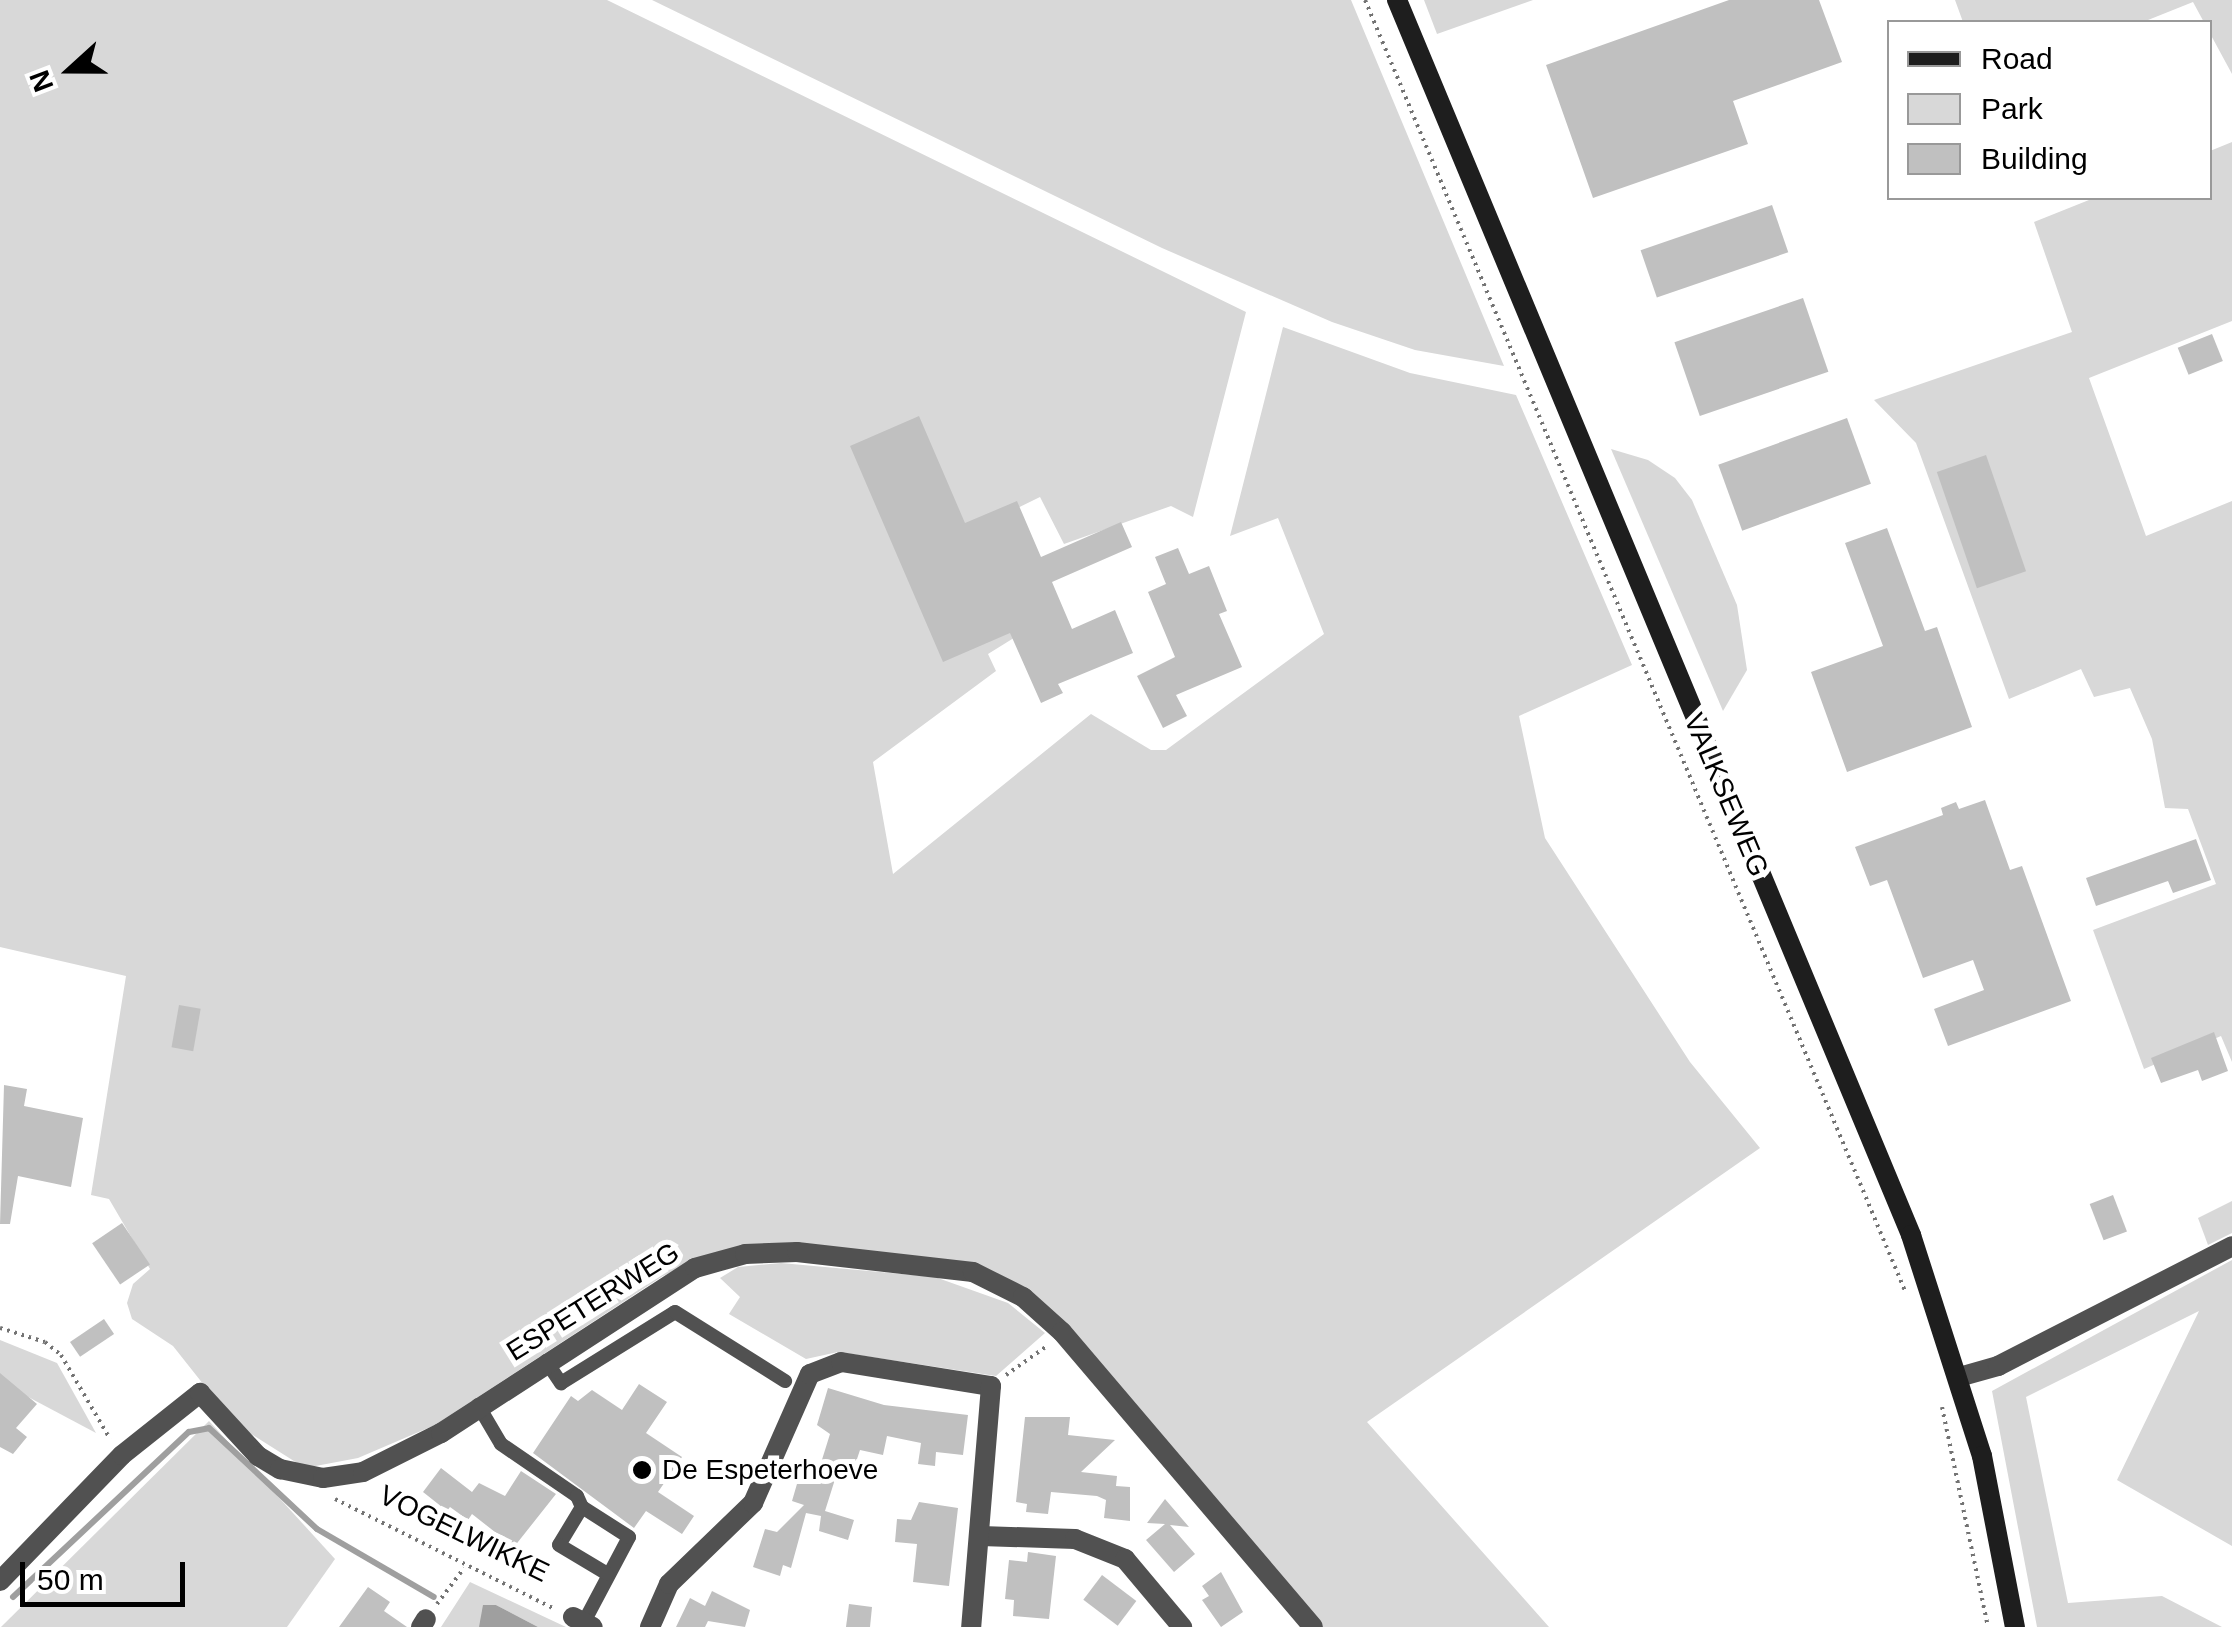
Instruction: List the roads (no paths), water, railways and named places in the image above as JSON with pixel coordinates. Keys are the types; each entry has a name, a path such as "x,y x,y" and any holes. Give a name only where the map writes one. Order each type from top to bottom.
{"main road":[{"name":"VALKSEWEG","path":"1397,0 1904,1218 1982,1456 2015,1627"}],"street":[{"path":"1959,1377 1998,1366 2232,1246"},
{"name":"ESPETERWEG","path":"0,1581 122,1455 200,1392 258,1456 280,1469 323,1478 402,1457 695,1268 745,1254 863,1255 973,1272 1042,1312 1313,1627"},
{"path":"650,1627 669,1584 753,1502 778,1458 798,1393 822,1364 991,1386 971,1627"},
{"path":"981,1536 1074,1540 1125,1559 1182,1627"}],"lane":[{"path":"546,1362 561,1382 675,1312 785,1381"},
{"path":"478,1406 501,1444 628,1537 583,1622"},
{"path":"582,1507 559,1545 606,1573"}],"waterway":[{"path":"13,1597 189,1432 209,1428 317,1529 434,1597"}],"place":[{"name":"De Espeterhoeve","path":"642,1470"}]}
